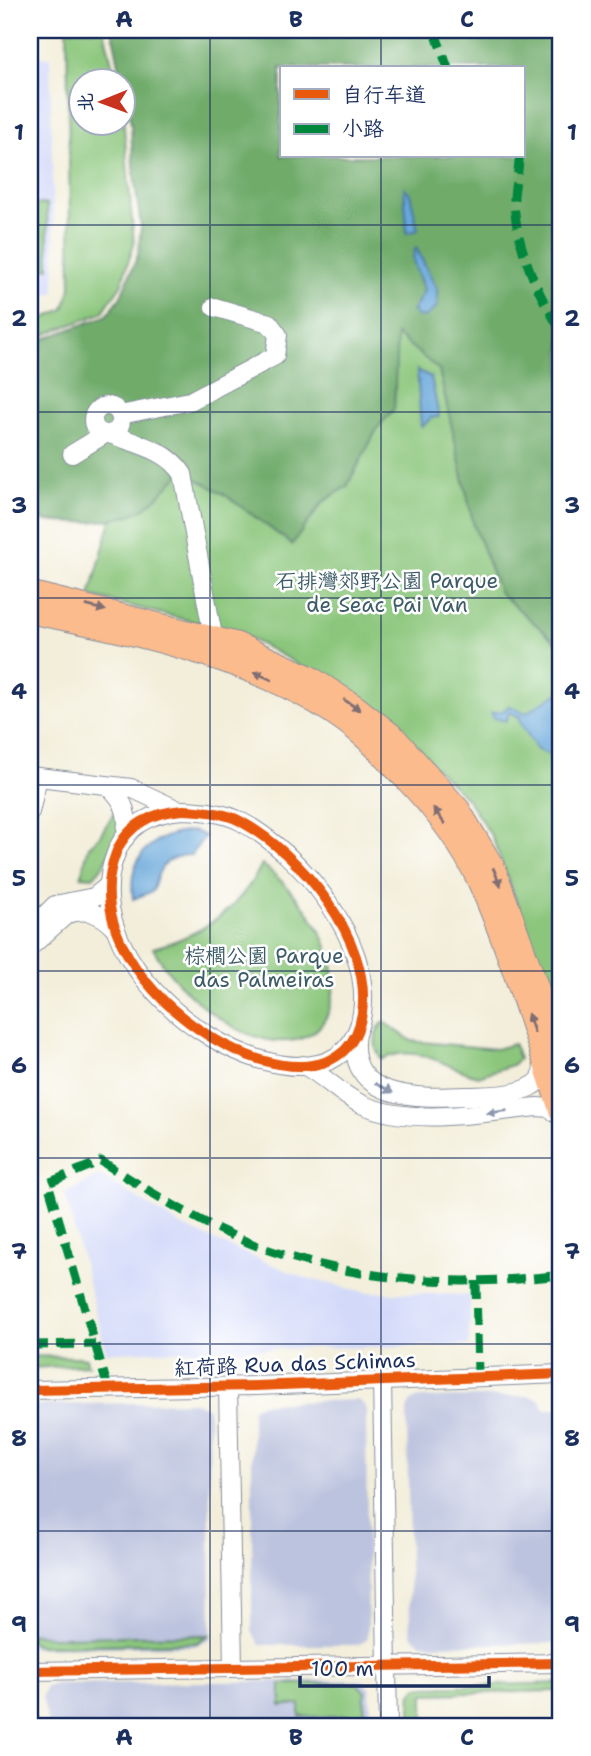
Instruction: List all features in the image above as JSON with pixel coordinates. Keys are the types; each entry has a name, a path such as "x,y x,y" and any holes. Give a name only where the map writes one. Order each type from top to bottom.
{"main road":[{"path":"30,593 213,636 309,677 356,707 394,737 438,783 474,833 494,869 552,1057 561,1111"},
{"path":"30,612 115,631 243,667 306,698 367,739 432,806 463,851 479,880 552,1057"}],"street":[{"path":"213,636 183,474 176,462 164,454 97,430 93,423 97,411 109,407 120,415 190,401 275,356 278,335 268,323 214,307"},
{"path":"72,454 118,429 120,415"},
{"path":"30,812 34,776 135,789 158,803 229,817 250,827 294,864 325,897 345,927 359,965 363,1011 354,1051 363,1074 384,1090 408,1095 484,1096 522,1090 541,1079 552,1057"},
{"path":"108,786 125,805 128,818 125,838 113,862 109,885 114,927"},
{"path":"125,838 146,819 166,811 183,810"},
{"path":"30,930 55,905 94,897 109,885"},
{"path":"30,947 67,914 75,912 101,915 114,927 152,987 187,1021 222,1045 249,1058 275,1064 318,1063 339,1054 356,1033"},
{"path":"303,1065 350,1098 385,1111 443,1115 537,1107 550,1108 561,1117"},
{"name":"紅荷路 Rua das Schimas","path":"30,1390 561,1374"},
{"path":"382,1380 388,1726"},
{"path":"228,1386 233,1668"},
{"path":"30,1671 561,1662"},
{"path":"30,1721 31,1726"}],"shaded area":[{"path":"30,57 50,57 55,292 30,303"},
{"path":"100,1175 183,1227 302,1277 364,1292 470,1295 469,1345 106,1352 65,1194"},
{"path":"530,1396 540,1400 545,1409 561,1409 561,1643 421,1643 412,1636 410,1627 407,1410 411,1401 420,1398"},
{"path":"358,1400 365,1405 366,1410 368,1639 358,1645 260,1645 252,1632 252,1408 263,1403"},
{"path":"194,1402 207,1407 209,1415 211,1639 195,1646 33,1648 30,1645 30,1405"},
{"path":"363,1680 370,1690 371,1726 49,1726 42,1696 46,1687 55,1684"}],"green space":[{"path":"67,30 104,30 113,66 68,66"},
{"path":"112,30 561,30 561,646 500,593 474,526 439,370 397,335 394,409 378,427 347,486 323,502 292,544 227,496 183,471 154,501 143,509 119,518 56,522 30,517 30,344 106,316 120,298 138,255 141,227 132,136 136,136 136,66 119,66","holes":["416,248 437,289 438,300 413,311 424,291 417,273"]},
{"path":"69,136 125,136 134,244 121,285 102,313 30,340 30,325 64,309 71,287"},
{"path":"47,204 49,268 30,269 30,205"},
{"name":"石排灣郊野公園 Parque de Seac Pai Van","path":"396,334 439,369 474,526 500,593 561,646 561,1018 492,837 468,800 399,731 287,658 239,633 90,596 111,520 145,507 183,470 227,496 292,544 323,502 347,486 378,427 394,409"},
{"path":"117,808 119,825 114,845 93,877 81,876 89,846 99,837"},
{"name":"棕櫚公園 Parque das Palmeiras","path":"262,864 291,891 316,924 331,960 334,980 332,1000 321,1025 309,1035 288,1041 265,1039 242,1031 220,1018 180,984 153,948 187,936 217,918 242,895"},
{"path":"384,1022 412,1041 496,1049 514,1044 519,1059 512,1065 478,1076 431,1058 408,1053 382,1059 376,1040 378,1030"},
{"path":"30,1356 86,1358 88,1365 30,1368"},
{"path":"30,1633 53,1637 209,1635 196,1643 39,1646 30,1641"},
{"path":"357,1683 365,1692 364,1715 300,1717 300,1704 281,1706 281,1684"},
{"path":"561,1683 561,1691 424,1694 424,1726 411,1726 411,1695 417,1687"}],"water":[{"path":"404,187 410,194 418,230 407,233"},
{"path":"416,248 437,289 437,307 425,317 417,316 413,311 424,291 413,259"},
{"path":"417,370 431,377 439,417 431,418 423,426 421,426"},
{"path":"556,694 561,695 561,771 553,756 537,750 520,722 520,717 509,712 506,721 494,718 491,713 503,711 509,706 526,713"},
{"path":"194,831 205,836 191,855 169,860 164,864 153,891 133,899 134,871 146,850 166,837"}],"marked path":[{"path":"434,30 447,66"},
{"path":"519,158 514,199 518,233 536,285 561,330"},
{"path":"108,1388 48,1183 101,1161 166,1201 233,1236 315,1264 420,1280 491,1280 561,1275"},
{"path":"476,1281 478,1377"},
{"path":"30,1345 95,1344"}],"cycle path":[{"path":"183,810 227,816 263,835 286,854 328,902 356,957 362,985 362,1013 343,1051 307,1066 260,1060 210,1037 164,1001 128,956 110,905 116,853 127,834 143,821 162,813 183,810"},
{"path":"30,1390 256,1386 561,1374"},
{"path":"30,1671 561,1663"}]}
